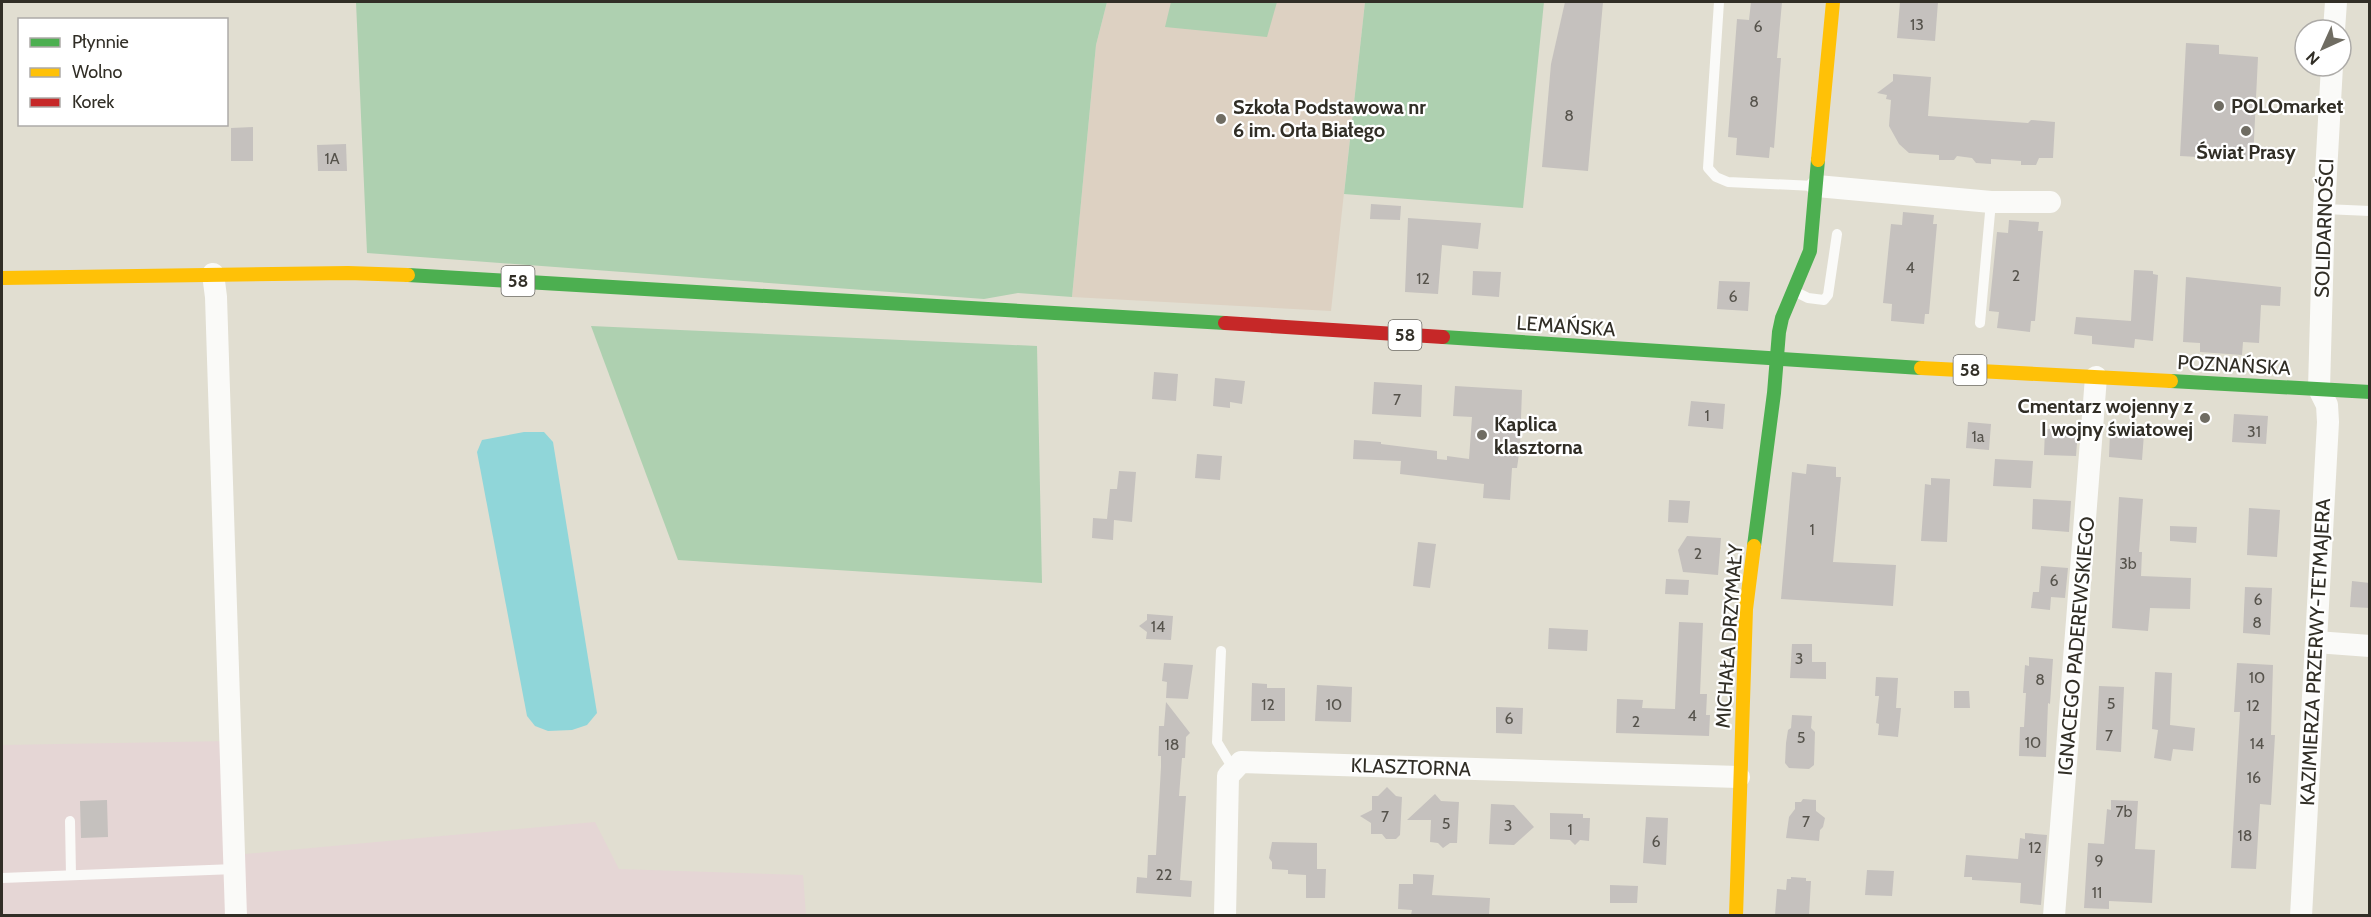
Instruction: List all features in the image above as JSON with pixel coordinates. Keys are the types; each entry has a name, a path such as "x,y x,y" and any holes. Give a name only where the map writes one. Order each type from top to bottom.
{"main road":[{"name":"MICHAŁA DRZYMAŁY","path":"1736,915 1746,609 1782,318 1810,251 1833,2"},
{"name":"58","path":"2,278 213,274"},
{"name":"LEMAŃSKA","path":"213,274 424,275 1776,360 2096,377"},
{"name":"POZNAŃSKA","path":"2096,377 2370,392"}],"street":[{"path":"2335,18 2336,2"},
{"name":"SOLIDARNOŚCI","path":"2319,389 2324,209 2331,78"},
{"path":"1817,186 1991,202 2050,202"},
{"path":"213,274 216,297 236,915"},
{"name":"IGNACEGO PADEREWSKIEGO","path":"2054,915 2096,377"},
{"name":"KAZIMIERZA PRZERWY-TETMAJERA","path":"2301,915 2328,422 2327,405 2319,389"},
{"path":"2316,642 2370,646"},
{"name":"KLASZTORNA","path":"1234,770 1241,762 1739,777"},
{"path":"1225,915 1228,777 1234,770"}],"lane":[{"path":"1719,2 1708,168 1716,177 1728,182 1817,186"},
{"path":"1980,323 1991,202"},
{"path":"2324,209 2370,212"},
{"path":"1794,291 1808,298 1824,300 1828,295 1837,234"},
{"path":"1221,651 1217,741 1234,770"},
{"path":"70,821 71,875"},
{"path":"2,878 235,869"}],"shaded area":[{"name":"Szkoła Podstawowa nr 6 im. Orła Białego","path":"1107,2 1365,2 1331,311 1072,297 1096,45"},
{"path":"230,741 235,855 595,822 619,869 803,875 806,915 2,915 2,745"}],"green space":[{"path":"356,2 1107,2 1096,45 1072,297 1018,293 984,299 367,253"},
{"path":"1171,2 1277,2 1267,37 1165,27"},
{"path":"1365,2 1544,2 1523,208 1344,194"},
{"path":"591,326 1037,346 1042,583 678,560"}],"water":[{"path":"524,432 544,432 553,442 597,713 587,725 572,730 548,731 535,726 527,716 477,452 482,440"}],"building":[{"path":"1565,2 1603,2 1588,171 1542,167 1551,64"},
{"path":"1751,2 1782,2 1777,58 1781,58 1774,148 1770,147 1769,158 1736,155 1737,138 1728,137 1737,19 1749,20"},
{"path":"1900,2 1938,2 1935,41 1897,38"},
{"name":"POLOmarket","path":"2186,43 2219,45 2219,54 2258,57 2253,160 2180,156"},
{"path":"1893,74 1931,77 1928,116 2028,123 2031,120 2055,122 2053,158 2039,158 2036,165 2021,165 2021,161 1991,159 1991,164 1976,163 1972,158 1957,156 1954,160 1939,160 1939,155 1909,153 1899,144 1889,126 1891,100 1886,99 1887,95 1877,93 1893,81"},
{"path":"253,127 253,161 231,161 231,128"},
{"path":"346,144 347,171 318,171 317,145"},
{"path":"1371,204 1401,206 1400,220 1370,219"},
{"path":"1903,212 1934,215 1933,224 1937,224 1929,314 1925,314 1924,324 1891,321 1892,304 1883,303 1891,224 1902,225"},
{"path":"1408,218 1481,223 1478,249 1442,245 1438,294 1405,292"},
{"path":"2009,220 2039,222 2038,231 2043,231 2035,321 2031,321 2030,332 1997,328 1999,312 1989,311 1997,232 2008,233"},
{"path":"2134,270 2153,271 2153,274 2158,275 2153,341 2135,339 2134,348 2092,344 2092,336 2074,334 2076,317 2131,321"},
{"path":"1473,271 1501,272 1499,297 1472,295"},
{"path":"2186,277 2281,287 2280,306 2261,305 2259,343 2243,342 2242,355 2200,352 2200,343 2183,342"},
{"path":"1719,281 1750,282 1748,311 1717,309"},
{"path":"1154,372 1178,374 1176,401 1152,399"},
{"path":"1215,378 1245,381 1242,404 1230,402 1230,408 1213,406"},
{"path":"1374,382 1422,385 1421,417 1372,414"},
{"path":"1455,386 1522,390 1520,447 1517,468 1512,468 1510,500 1483,498 1484,484 1400,474 1401,461 1353,459 1354,440 1437,451 1437,459 1447,460 1447,456 1469,459 1472,417 1453,416"},
{"path":"1691,401 1725,404 1723,429 1688,426"},
{"path":"2234,414 2268,416 2266,444 2232,442"},
{"path":"1968,422 1991,424 1989,450 1966,448"},
{"path":"2045,429 2078,430 2076,456 2044,455"},
{"path":"2110,432 2144,434 2142,460 2109,457"},
{"path":"1197,454 1222,456 1220,480 1195,478"},
{"path":"1995,459 2033,461 2031,488 1993,486"},
{"path":"1807,464 1836,467 1836,477 1841,477 1833,562 1896,565 1893,606 1781,599 1792,472 1806,474"},
{"path":"1119,471 1136,472 1132,522 1114,520 1113,540 1092,538 1093,518 1107,519 1110,489 1117,489"},
{"path":"1931,478 1950,479 1947,542 1921,541 1925,484 1931,485"},
{"path":"2119,497 2143,499 2139,552 2142,552 2141,576 2191,578 2190,609 2150,608 2148,631 2112,628"},
{"path":"2033,499 2071,501 2069,532 2032,529"},
{"path":"1669,500 1690,501 1688,523 1668,522"},
{"path":"2249,508 2280,510 2277,557 2247,555"},
{"path":"2170,526 2197,527 2196,543 2170,541"},
{"path":"1687,536 1721,538 1718,575 1683,572 1678,550"},
{"path":"1418,542 1436,544 1430,588 1413,586"},
{"path":"2041,566 2068,568 2065,598 2051,597 2050,610 2031,608 2033,592 2039,592"},
{"path":"1666,579 1689,580 1688,595 1665,594"},
{"path":"2352,581 2370,583 2370,608 2350,607"},
{"path":"2245,587 2272,588 2270,635 2243,633"},
{"path":"1147,614 1173,616 1171,640 1146,639 1147,632 1139,626 1147,620"},
{"path":"1679,622 1703,623 1700,694 1707,694 1706,715 1710,715 1709,736 1616,733 1617,699 1643,700 1642,708 1675,709"},
{"path":"1549,628 1588,630 1587,651 1548,649"},
{"path":"1792,644 1812,644 1812,662 1826,662 1826,679 1790,678"},
{"path":"2029,657 2053,659 2050,704 2048,703 2046,757 2019,756 2020,727 2024,727 2025,665 2029,666"},
{"path":"1164,663 1193,665 1188,699 1166,698 1167,682 1162,681"},
{"path":"2237,663 2273,665 2271,735 2275,735 2271,805 2260,804 2256,869 2231,868 2240,712 2234,712"},
{"path":"2155,672 2172,673 2170,725 2195,728 2193,751 2173,749 2171,761 2154,758 2158,730 2152,729"},
{"path":"1876,677 1898,678 1896,708 1901,708 1898,737 1878,735 1879,724 1876,723 1879,696 1875,696"},
{"path":"1252,683 1267,684 1267,688 1285,688 1285,721 1251,721"},
{"path":"1317,685 1352,687 1351,722 1315,721"},
{"path":"2099,686 2124,687 2121,752 2096,750"},
{"path":"1954,691 1969,691 1970,708 1954,708"},
{"path":"1166,702 1190,733 1186,737 1185,758 1182,758 1179,796 1186,796 1180,880 1192,881 1191,897 1136,893 1137,877 1147,878 1148,855 1156,855 1161,767 1161,756 1158,756 1159,726 1164,726"},
{"path":"1496,707 1523,708 1522,734 1496,733"},
{"path":"1792,715 1812,716 1811,728 1815,732 1814,765 1809,769 1789,768 1785,763 1786,743"},
{"path":"1387,787 1396,796 1402,797 1400,835 1396,839 1386,839 1382,834 1371,834 1371,823 1360,816 1372,810 1372,796 1378,796"},
{"path":"1435,794 1441,801 1459,802 1457,843 1450,843 1443,848 1438,843 1430,842 1431,820 1407,820"},
{"path":"1803,799 1816,800 1816,811 1825,818 1820,830 1819,841 1786,838 1789,817 1795,809 1795,802 1801,802"},
{"path":"107,800 108,837 81,838 80,801"},
{"path":"2111,800 2138,801 2135,849 2155,850 2152,903 2109,901 2109,909 2084,908 2088,843 2104,844 2107,809 2111,810"},
{"path":"1491,804 1514,805 1534,827 1514,845 1489,844"},
{"path":"1550,813 1583,814 1583,818 1590,818 1589,841 1580,840 1575,845 1570,840 1550,839"},
{"path":"1646,817 1668,818 1666,865 1643,863"},
{"path":"2025,833 2047,835 2041,905 2020,903 2021,883 1972,880 1972,877 1964,877 1966,855 2018,859 2020,838 2025,839"},
{"path":"1272,842 1317,843 1317,869 1326,869 1325,898 1306,898 1306,875 1288,874 1288,870 1272,869 1272,862 1269,858"},
{"path":"1867,870 1894,871 1892,896 1865,895"},
{"path":"1413,874 1434,875 1432,895 1490,898 1489,915 1411,915 1412,910 1398,909 1399,884 1413,884"},
{"path":"1806,878 1806,881 1811,881 1809,915 1775,915 1777,889 1786,890 1787,879"},
{"path":"1610,885 1638,886 1637,903 1610,903"}],"traffic: fast":[{"path":"1754,546 1774,393 1779,332 1782,318 1810,251 1818,160"},
{"path":"408,275 1225,323"},
{"path":"1443,337 1921,368"},
{"path":"2171,381 2370,392"}],"traffic: slow":[{"path":"1818,160 1833,2"},
{"path":"2,278 348,273 408,275"},
{"path":"1921,368 2171,381"},
{"path":"1736,916 1746,609 1754,546"}],"traffic: jam":[{"path":"1225,323 1443,337"}],"place":[{"name":"POLOmarket","path":"2219,106"},
{"name":"Szkoła Podstawowa nr 6 im. Orła Białego","path":"1221,119"},
{"name":"Świat Prasy","path":"2246,131"},
{"name":"Cmentarz wojenny z I wojny światowej","path":"2205,418"},
{"name":"Kaplica klasztorna","path":"1482,435"}]}
